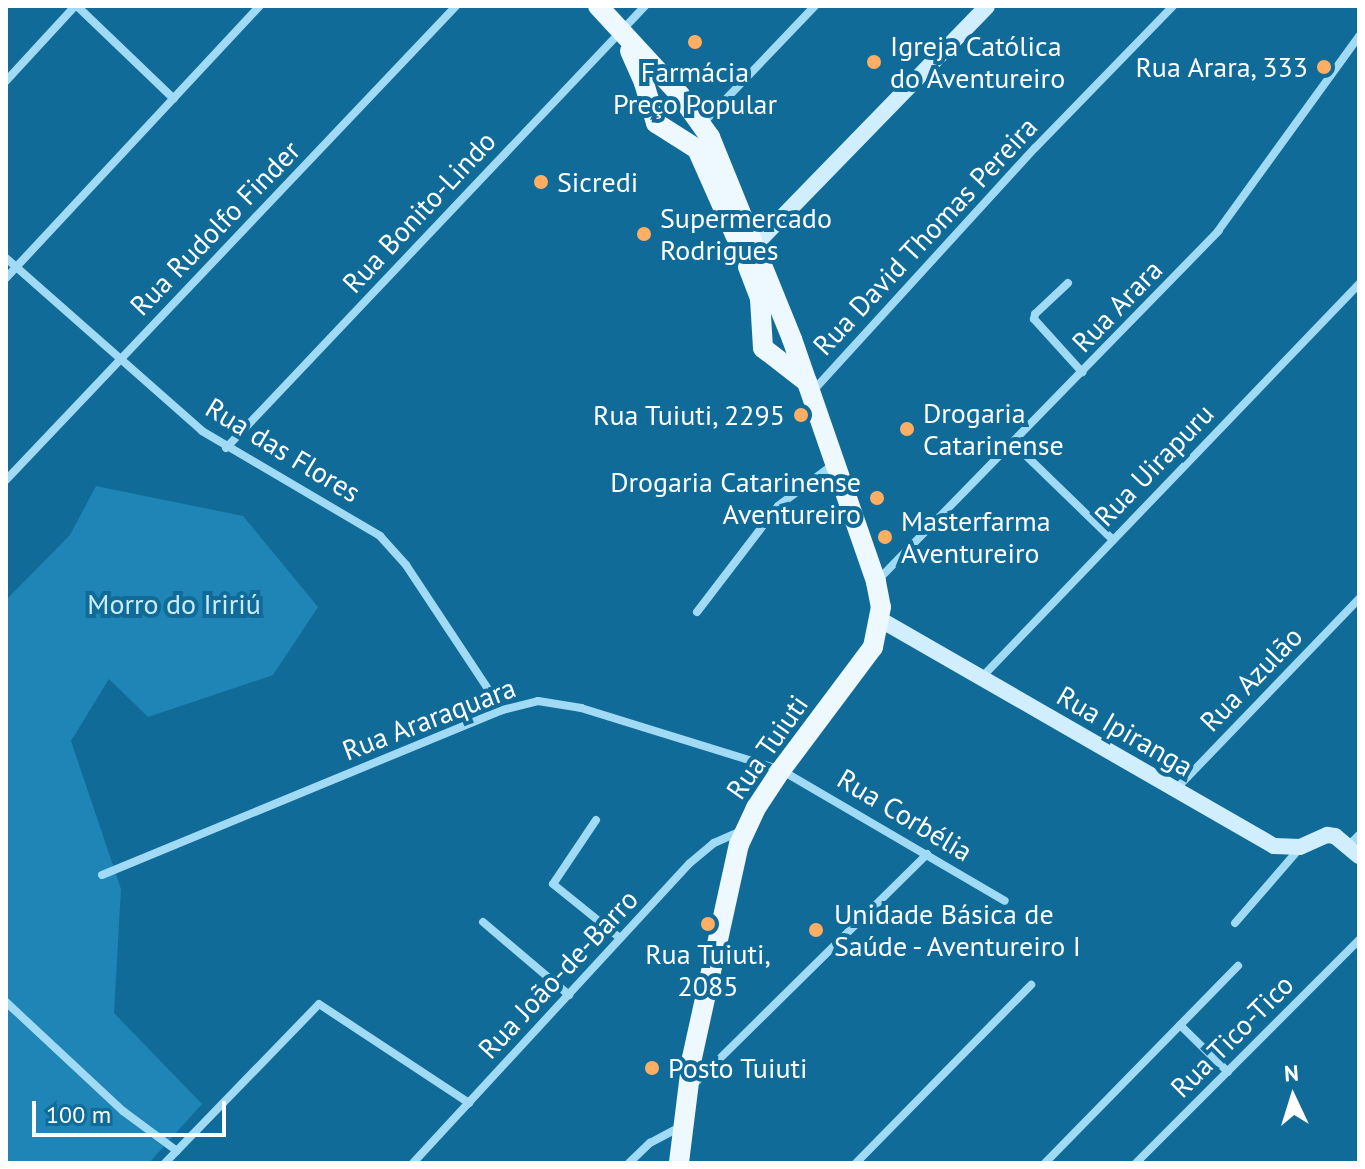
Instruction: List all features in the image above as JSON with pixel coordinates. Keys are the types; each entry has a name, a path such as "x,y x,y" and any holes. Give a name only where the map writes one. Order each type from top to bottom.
{"main road":[{"name":"Rua Tuiuti","path":"598,6 680,95 702,124 792,339 876,582 881,620 873,647 781,770 746,829 730,879 687,1091 679,1163"},
{"name":"Rua Tuiuti","path":"620,31 644,83 652,117"},
{"path":"680,95 661,101 652,117 661,129 697,149 704,159 757,289 761,340 767,354 809,388"},
{"path":"767,354 782,351 792,339"}],"street":[{"path":"6,81 76,6 174,99"},
{"path":"6,278 260,6"},
{"name":"Rua Rudolfo Finder","path":"6,480 456,6"},
{"name":"Rua Bonito-Lindo","path":"226,448 645,6"},
{"path":"702,124 815,6"},
{"path":"754,246 987,6"},
{"name":"Rua David Thomas Pereira","path":"809,388 1173,6"},
{"name":"Rua Arara","path":"876,582 1218,231 1359,36"},
{"name":"Rua das Flores","path":"6,258 202,431 226,448 327,502 380,536 406,565 502,710"},
{"path":"1068,283 1035,314 1034,319 1082,372"},
{"name":"Rua Uirapuru","path":"982,678 1359,284"},
{"path":"1013,443 1112,539"},
{"path":"697,612 778,506 835,464"},
{"name":"Rua Azulão","path":"1175,789 1359,599"},
{"name":"Rua Ipiranga","path":"881,620 1274,846 1300,847 1327,835 1356,845"},
{"name":"Rua Araraquara","path":"102,875 502,710 538,701 581,708 781,770"},
{"name":"Rua Corbélia","path":"781,770 1005,901"},
{"path":"596,820 553,884 620,938"},
{"name":"Rua João-de-Barro","path":"413,1163 700,853 746,829"},
{"path":"1235,923 1300,847"},
{"path":"687,1091 927,854"},
{"path":"483,922 569,995"},
{"name":"Rua Tico-Tico","path":"1136,1163 1359,940"},
{"path":"1045,1163 1238,966"},
{"path":"856,1163 1031,985"},
{"path":"6,1002 123,1111 177,1151"},
{"path":"165,1163 319,1004 469,1103"},
{"path":"1180,1025 1228,1072"},
{"path":"629,1163 650,1143 683,1126"}],"green space":[{"name":"Morro do Iririú","path":"96,486 243,516 318,607 273,675 148,717 109,679 71,741 121,889 114,1013 202,1104 149,1163 6,1163 6,600 70,535"}],"place":[{"name":"Farmácia Preço Popular","path":"695,42"},
{"name":"Igreja Católica do Aventureiro","path":"874,62"},
{"name":"Rua Arara, 333","path":"1324,67"},
{"name":"Sicredi","path":"541,182"},
{"name":"Supermercado Rodrigues","path":"644,234"},
{"name":"Rua Tuiuti, 2295","path":"801,415"},
{"name":"Drogaria Catarinense","path":"907,429"},
{"name":"Drogaria Catarinense Aventureiro","path":"877,498"},
{"name":"Masterfarma Aventureiro","path":"885,537"},
{"name":"Rua Tuiuti, 2085","path":"708,924"},
{"name":"Unidade Básica de Saúde - Aventureiro I","path":"816,930"},
{"name":"Posto Tuiuti","path":"652,1068"}]}
